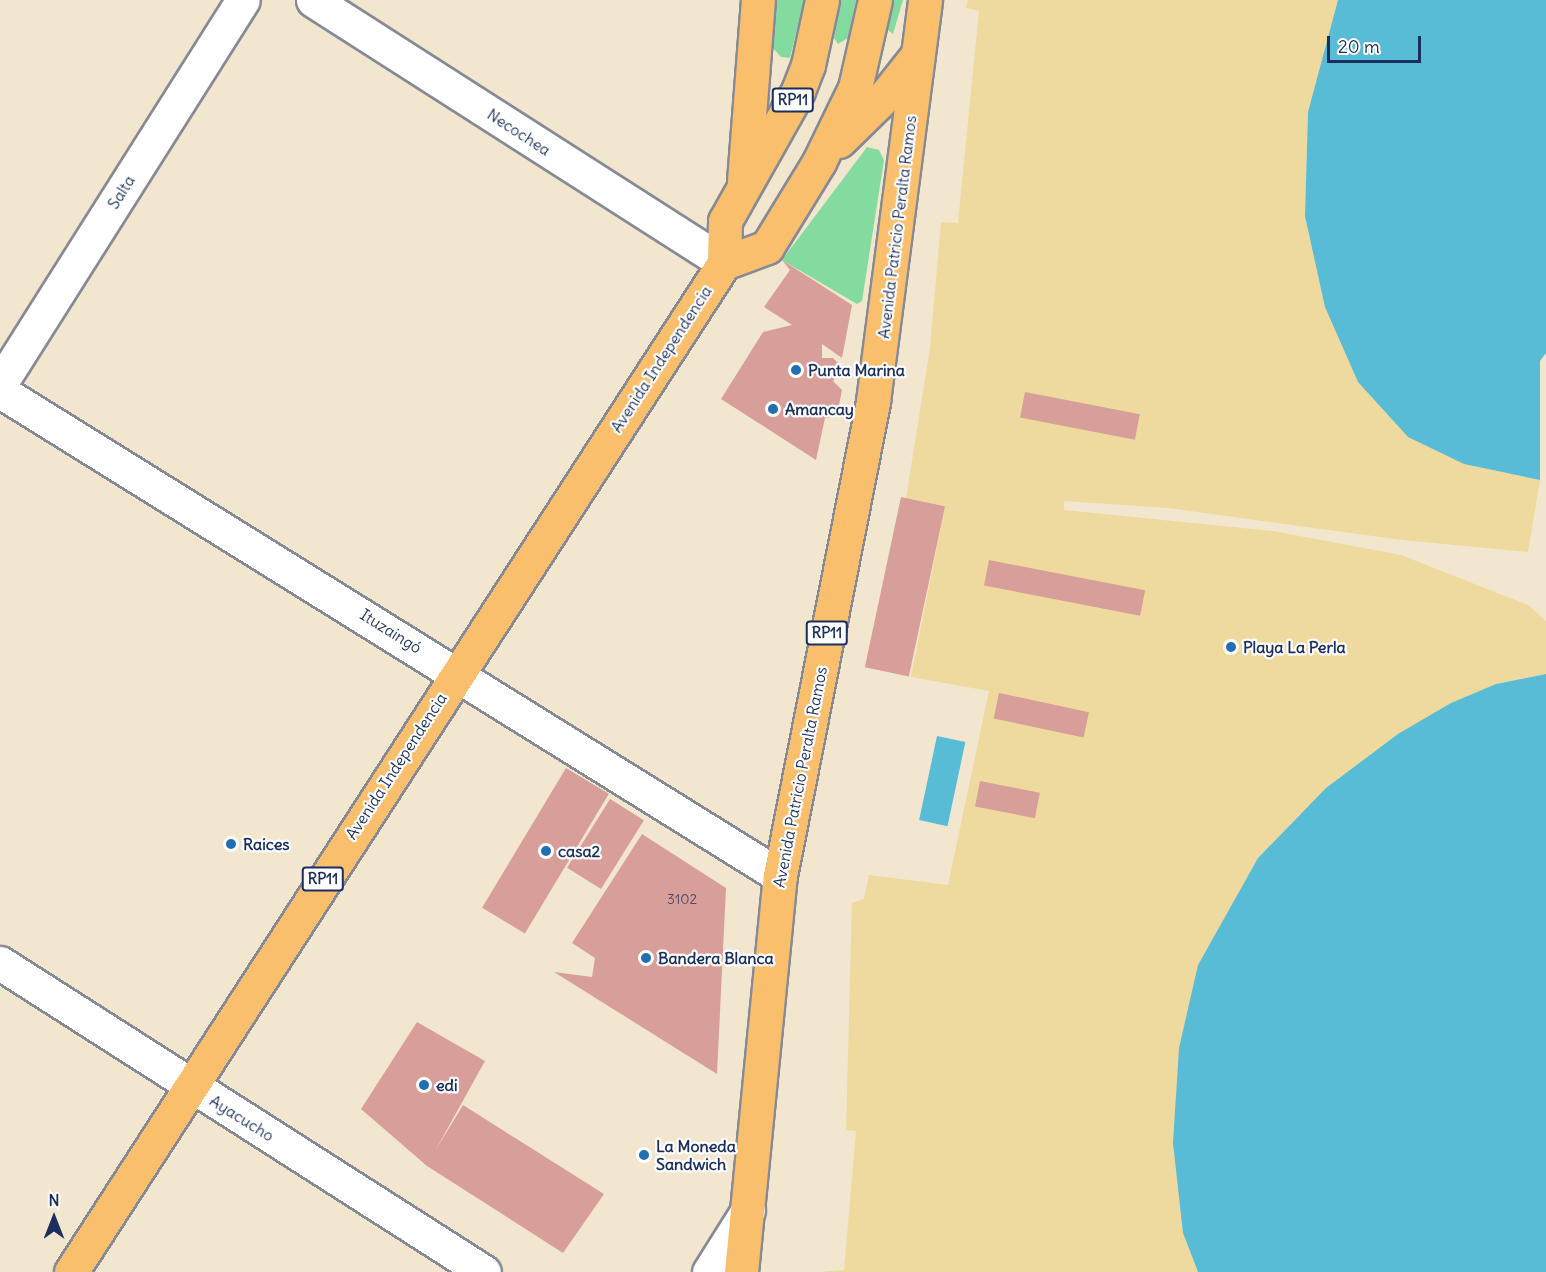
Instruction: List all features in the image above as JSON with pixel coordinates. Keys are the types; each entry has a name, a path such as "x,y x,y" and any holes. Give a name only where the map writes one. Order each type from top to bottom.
{"main road":[{"path":"743,193 758,0"},
{"name":"RP11","path":"724,263 726,221 798,91 808,65 822,0"},
{"path":"724,263 767,248 819,162 855,88 875,0"},
{"name":"Avenida Patricio Peralta Ramos","path":"741,1272 780,876 873,401 904,184 916,57 925,0"},
{"path":"819,162 885,96 916,57"},
{"name":"Avenida Independencia","path":"71,1272 456,672 724,263"}],"street":[{"name":"Salta","path":"0,384 243,0"},
{"name":"Necochea","path":"313,0 724,263"},
{"name":"Ituzaingó","path":"0,391 456,672 780,876"},
{"name":"Ayacucho","path":"0,963 484,1272"},
{"path":"709,1272 748,1210"}],"green space":[{"path":"777,0 804,0 790,58 781,57 771,46"},
{"path":"840,0 856,0 848,38 838,44 834,38"},
{"path":"892,0 903,0 893,34 888,30"},
{"path":"867,147 879,150 884,160 862,301 857,304 782,260"}],"sand":[{"name":"Playa La Perla","path":"968,0 1338,0 1308,112 1305,216 1464,464 1540,480 1528,552 1402,540 1168,508 1064,501 1064,510 1273,531 1401,555 1528,605 1546,621 1546,674 1496,684 1451,703 1326,788 1258,858 1198,965 1183,1233 1198,1272 819,1272 844,1270 856,1131 846,1130 852,903 864,899 869,875 948,885 989,691 911,677 945,506 906,498 930,348 941,222 958,223 979,11 966,8"}],"water":[{"path":"1338,0 1546,0 1546,353 1540,361 1540,480 1464,464 1408,437 1358,382 1325,307 1305,216 1308,112"},
{"path":"1546,674 1546,1272 1198,1272 1183,1233 1173,1143 1179,1048 1198,965 1258,858 1326,788 1398,734 1451,703 1496,684"},
{"path":"937,736 965,742 947,826 919,820"}],"building":[{"path":"782,260 852,305 842,358 822,344 822,358 833,358 839,364 840,372 833,381 842,390 837,416 825,418 816,460 721,399 763,332 792,325 764,307 790,270"},
{"path":"1025,392 1140,414 1135,440 1020,418"},
{"path":"901,497 945,506 909,677 865,667"},
{"path":"989,560 1145,590 1140,616 984,586"},
{"path":"999,693 1089,712 1084,738 994,718"},
{"name":"casa2","path":"566,768 609,794 525,933 482,908"},
{"path":"980,781 1040,793 1035,818 975,807"},
{"path":"610,799 644,820 601,889 567,868"},
{"path":"642,834 726,888 717,1074 554,972 592,977 595,958 572,943"},
{"path":"417,1022 485,1061 435,1151 463,1105 604,1194 563,1253 427,1166 361,1109"}],"place":[{"name":"Punta Marina","path":"796,370"},
{"name":"Amancay","path":"773,409"},
{"name":"Playa La Perla","path":"1231,647"},
{"name":"Raices","path":"231,844"},
{"name":"casa2","path":"546,851"},
{"name":"Bandera Blanca","path":"646,958"},
{"name":"edi","path":"424,1085"},
{"name":"La Moneda Sandwich","path":"644,1155"}]}
